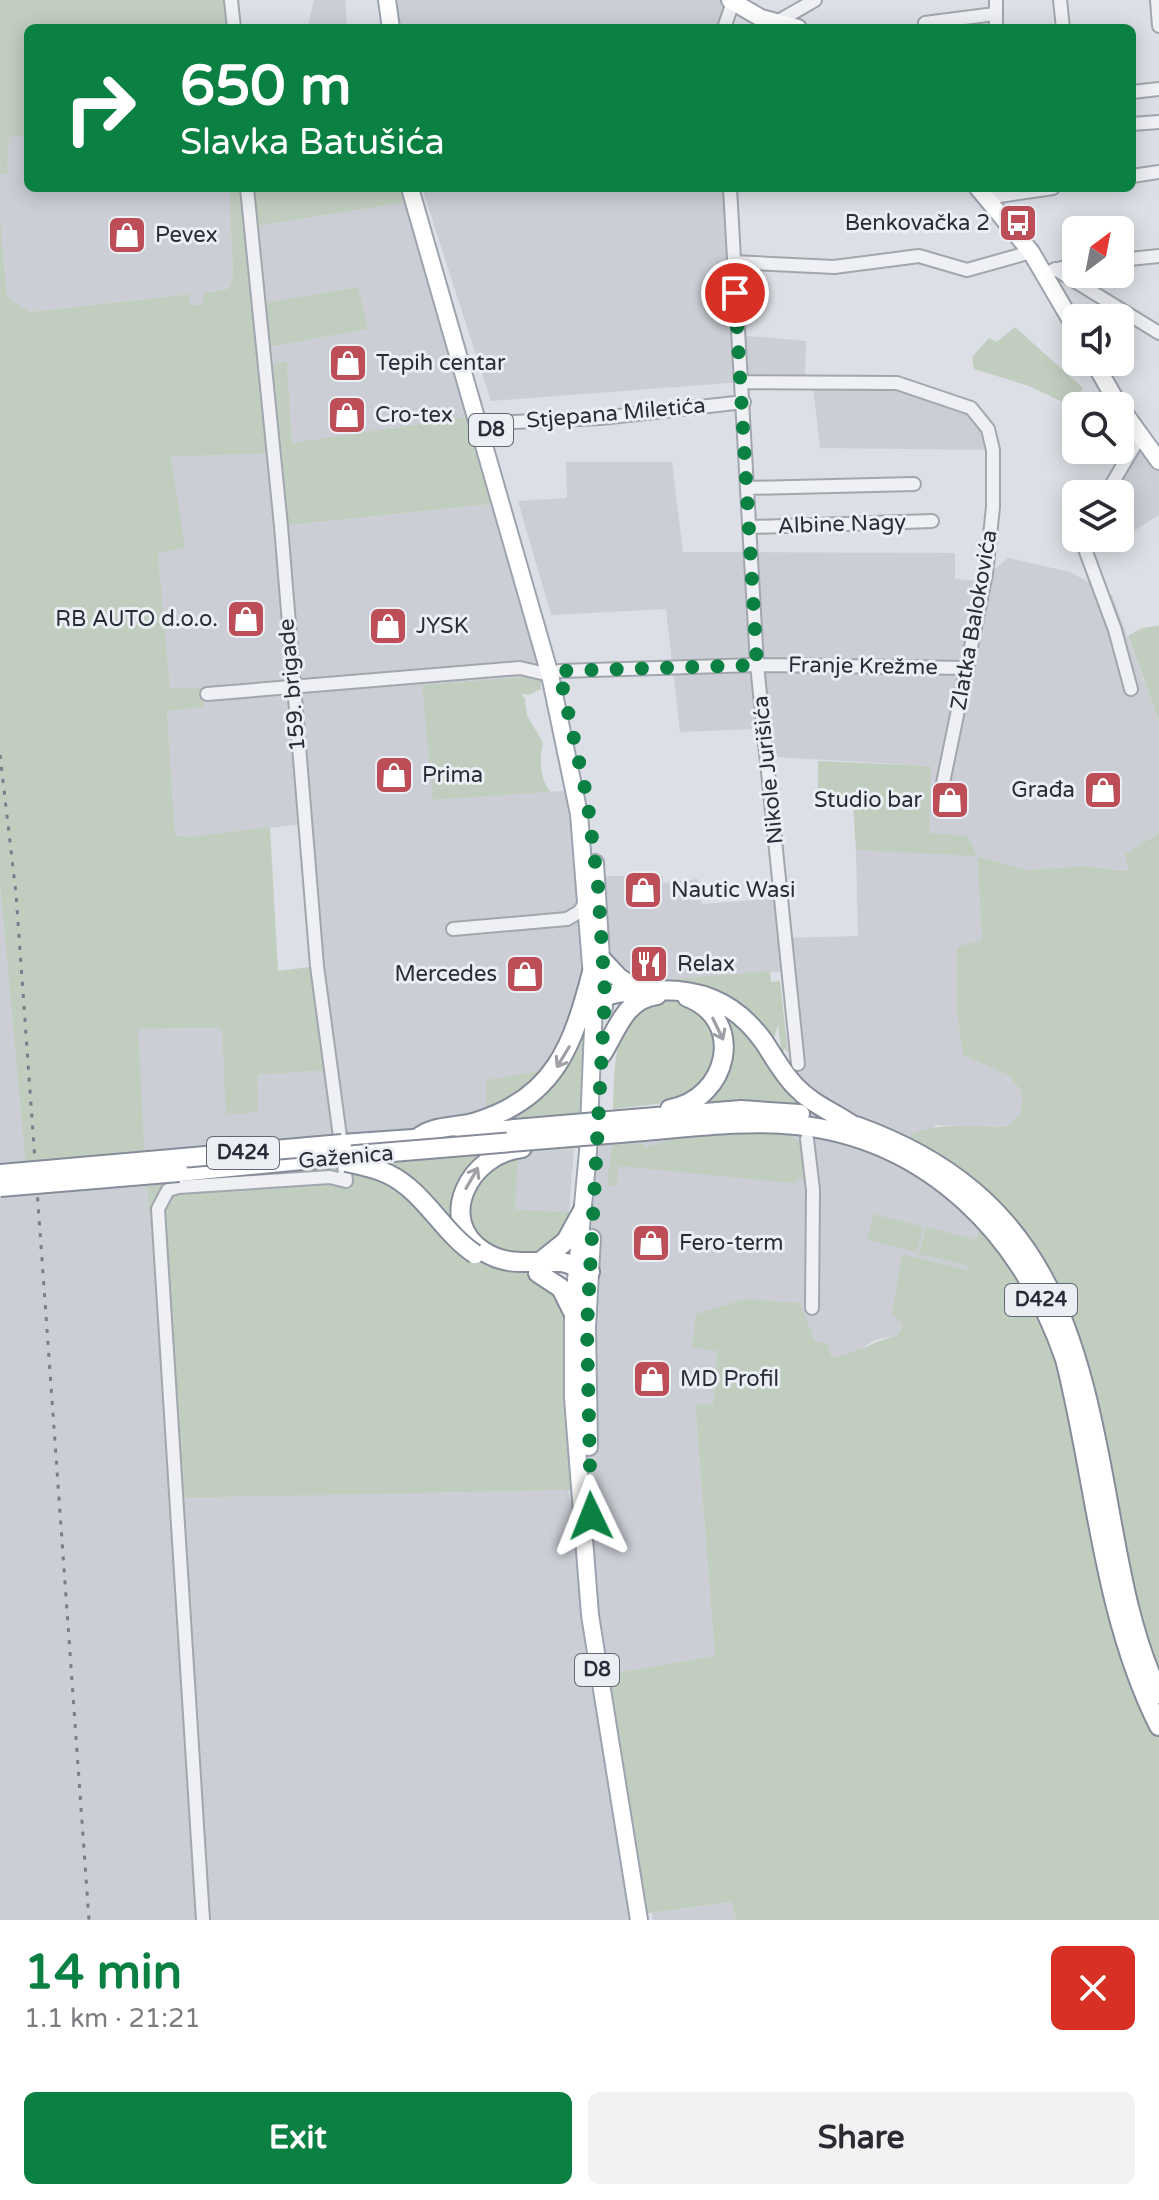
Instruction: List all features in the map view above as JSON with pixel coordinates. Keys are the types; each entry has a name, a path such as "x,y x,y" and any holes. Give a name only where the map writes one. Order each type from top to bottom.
{"highway":[{"path":"418,1138 427,1130 456,1127 496,1115 535,1090 556,1068 575,1034 598,967 640,991"},
{"path":"600,999 640,991 686,990 727,1004 745,1018 798,1089 815,1104 852,1125"},
{"path":"602,1054 621,1018 632,1006 653,995 682,995 696,1000 716,1022 726,1045 725,1057 713,1084 692,1102 652,1111 644,1125"},
{"name":"D424","path":"644,1125 741,1110 791,1113 852,1125 909,1147 953,1174 1002,1218 1047,1281 1078,1357 1126,1597 1159,1694"},
{"name":"D424","path":"644,1125 796,1125 834,1132 915,1166 950,1189 987,1221 1031,1280 1052,1321 1065,1359 1113,1598 1136,1672 1159,1726"},
{"name":"Gaženica","path":"0,1187 563,1138 644,1125"},
{"name":"Gaženica","path":"0,1174 418,1138 644,1125"},
{"path":"477,1251 463,1222 462,1208 464,1193 476,1169 498,1153 553,1144 563,1138"},
{"path":"332,1157 387,1173 400,1181 458,1241 514,1271 563,1262 584,1271"},
{"path":"539,1268 566,1241 583,1210"},
{"path":"539,1268 561,1288 573,1312"}],"main road":[{"path":"377,0 380,24"},
{"path":"387,0 390,24"},
{"path":"732,1 784,24"},
{"name":"D8","path":"411,192 542,649 555,673 579,814 590,933 598,967"},
{"name":"D8","path":"423,192 489,423 587,798 598,886 602,1054 584,1271 573,1312 573,1398 590,1615 639,1920"},
{"path":"982,193 1050,271 1065,304"},
{"path":"1134,430 1159,461"},
{"name":"D8","path":"600,999 583,1210 595,1567 619,1742 649,1920"}],"street":[{"path":"231,0 234,24"},
{"path":"777,22 815,0"},
{"path":"996,0 996,24"},
{"path":"1060,0 1063,24"},
{"path":"1157,0 1159,26"},
{"path":"725,24 732,1"},
{"path":"925,24 995,14"},
{"path":"1136,92 1159,89"},
{"path":"1136,124 1159,122"},
{"path":"1136,175 1159,172"},
{"name":"159. brigade","path":"203,1920 158,1209 168,1190 178,1187 330,1177 346,1181 319,986 281,526 247,192"},
{"name":"Nikole Jurišića","path":"730,192 757,665 798,1064"},
{"path":"734,262 834,267 919,256 967,270 1031,252"},
{"path":"1134,259 1159,256"},
{"path":"1050,271 1062,268"},
{"path":"1050,271 1158,331"},
{"name":"Zlatka Balokovića","path":"742,382 886,381 971,408 981,416 993,450 993,507 986,574 943,783"},
{"name":"Stjepana Miletića","path":"489,423 601,418 744,402"},
{"path":"1114,480 1139,438"},
{"path":"748,488 914,484"},
{"name":"Albine Nagy","path":"751,527 932,521"},
{"path":"1086,552 1115,630 1131,689"},
{"path":"520,668 542,649"},
{"name":"Franje Krežme","path":"207,694 520,668 555,673 757,665 968,668"},
{"path":"453,929 567,919 579,912 588,897"},
{"path":"567,919 590,933"},
{"path":"807,1139 813,1190 812,1308"}],"shaded area":[{"path":"314,0 345,0 347,24 308,24"},
{"path":"382,0 730,0 725,24 390,24"},
{"name":"Pevex","path":"9,135 24,136 24,192 229,192 233,277 229,288 215,290 203,305 189,306 189,294 29,312 15,306 7,297 0,216 0,174 7,173"},
{"path":"423,192 730,192 738,335 806,341 805,381 886,381 971,408 993,450 820,448 813,387 742,382 491,401"},
{"path":"414,201 475,416 292,444 287,362 265,364 264,348 368,329 357,287 259,305 251,227"},
{"path":"1139,438 1159,455 1159,515 1134,531 1134,480 1114,480 1124,464 1134,464 1134,446"},
{"path":"274,453 282,526 501,503 550,675 422,685 434,800 575,790 593,1017 568,1049 486,1118 485,1132 145,1162 137,1029 222,1028 227,1115 257,1075 329,1070 303,824 189,837 175,835 167,711 204,707 203,688 170,689 158,553 184,548 171,457"},
{"path":"566,462 672,462 683,552 955,553 955,579 980,581 1008,558 1070,572 1112,595 1159,721 1159,833 1125,854 1130,871 1084,866 1027,870 977,856 982,940 958,986 957,1014 963,1055 1008,1075 1022,1092 1021,1113 1007,1127 934,1125 988,1213 968,1270 903,1324 898,1335 875,1340 853,1354 832,1358 827,1343 717,1350 713,1405 695,1405 715,1656 603,1675 606,1771 629,1920 0,1920 0,1188 146,1175 173,1498 568,1490 602,1664 581,1377 593,1129 804,1120 787,971 638,981 619,978 610,959 603,876 663,876 663,883 698,879 702,904 780,898 784,938 858,936 856,850 976,855 928,833 930,766 759,756 754,729 680,732 666,609 551,615 518,501 567,498"},
{"path":"0,884 26,1168 0,1181"},
{"path":"574,1149 569,1212 515,1211 517,1153"},
{"path":"732,1902 736,1920 653,1920 652,1913"}],"green space":[{"path":"0,0 231,0 234,24 24,24 24,136 9,136 7,174 0,174"},
{"path":"229,192 411,192 414,201 251,227 259,304 358,287 368,329 264,348 266,364 287,362 292,443 475,416 501,503 281,526 273,453 171,457 185,548 158,553 170,688 203,688 204,707 167,711 175,835 189,837 270,827 278,971 317,966 330,1070 257,1075 258,1112 226,1115 222,1028 138,1029 145,1161 342,1144 486,1118 486,1080 556,1068 593,1017 593,1147 518,1153 515,1210 569,1212 557,1292 563,1305 563,1378 572,1432 574,1490 173,1498 145,1162 26,1168 0,884 0,216 7,297 29,312 190,294 189,305 202,305 205,293 229,288 233,277"},
{"path":"1015,327 1062,369 1062,376 1070,376 1083,388 1080,392 1062,392 1062,402 1029,386 974,369 972,357 989,338 997,342"},
{"path":"1159,626 1159,721 1128,636 1142,628"},
{"path":"535,676 541,681 541,689 529,695 521,694 525,699 527,715 543,743 541,769 550,792 433,800 422,685"},
{"path":"818,761 931,766 929,833 968,836 977,856 856,850 853,805 818,802"},
{"path":"1159,833 1159,1920 736,1920 732,1902 628,1916 606,1771 603,1675 715,1656 695,1404 713,1405 717,1351 692,1347 696,1314 745,1299 800,1303 815,1342 827,1343 832,1358 898,1335 903,1324 892,1315 902,1254 968,1270 969,1266 919,1254 926,1227 976,1240 988,1213 892,1146 934,1128 961,1125 1007,1127 1021,1113 1022,1092 1008,1075 963,1055 957,1014 957,947 982,940 977,856 1027,870 1084,866 1129,871 1125,854"},
{"path":"770,971 771,982 780,981 788,1053 784,1048 783,1064 778,1025 772,1046 742,1011 716,992 685,983 638,982"},
{"path":"670,1000 697,1011 711,1027 714,1050 711,1078 681,1101 613,1109 616,1056 627,1025 636,1013"},
{"path":"713,1004 739,1020 793,1098 820,1112 796,1107 697,1107 722,1080"},
{"path":"727,1131 791,1133 796,1141 801,1141 804,1177 793,1183 619,1166 616,1186 607,1185 612,1145 639,1143 647,1147 685,1134"},
{"path":"873,1214 924,1227 917,1252 867,1240"}],"railway":[{"path":"0,755 16,894 89,1920"}],"place":[{"name":"Benkovačka 2","path":"1018,223"},
{"name":"Pevex","path":"127,235"},
{"name":"Tepih centar","path":"348,363"},
{"name":"Cro-tex","path":"347,415"},
{"name":"RB AUTO d.o.o.","path":"246,619"},
{"name":"JYSK","path":"388,626"},
{"name":"Prima","path":"394,775"},
{"name":"Građa","path":"1103,790"},
{"name":"Studio bar","path":"950,800"},
{"name":"Nautic Wasi","path":"643,890"},
{"name":"Relax","path":"649,964"},
{"name":"Mercedes","path":"525,974"},
{"name":"Fero-term","path":"651,1243"},
{"name":"MD Profil","path":"652,1379"}],"route":[{"path":"591,1516 587,1327 605,995 598,886 587,798 574,727 559,671 757,665 753,555 735,293"}]}
